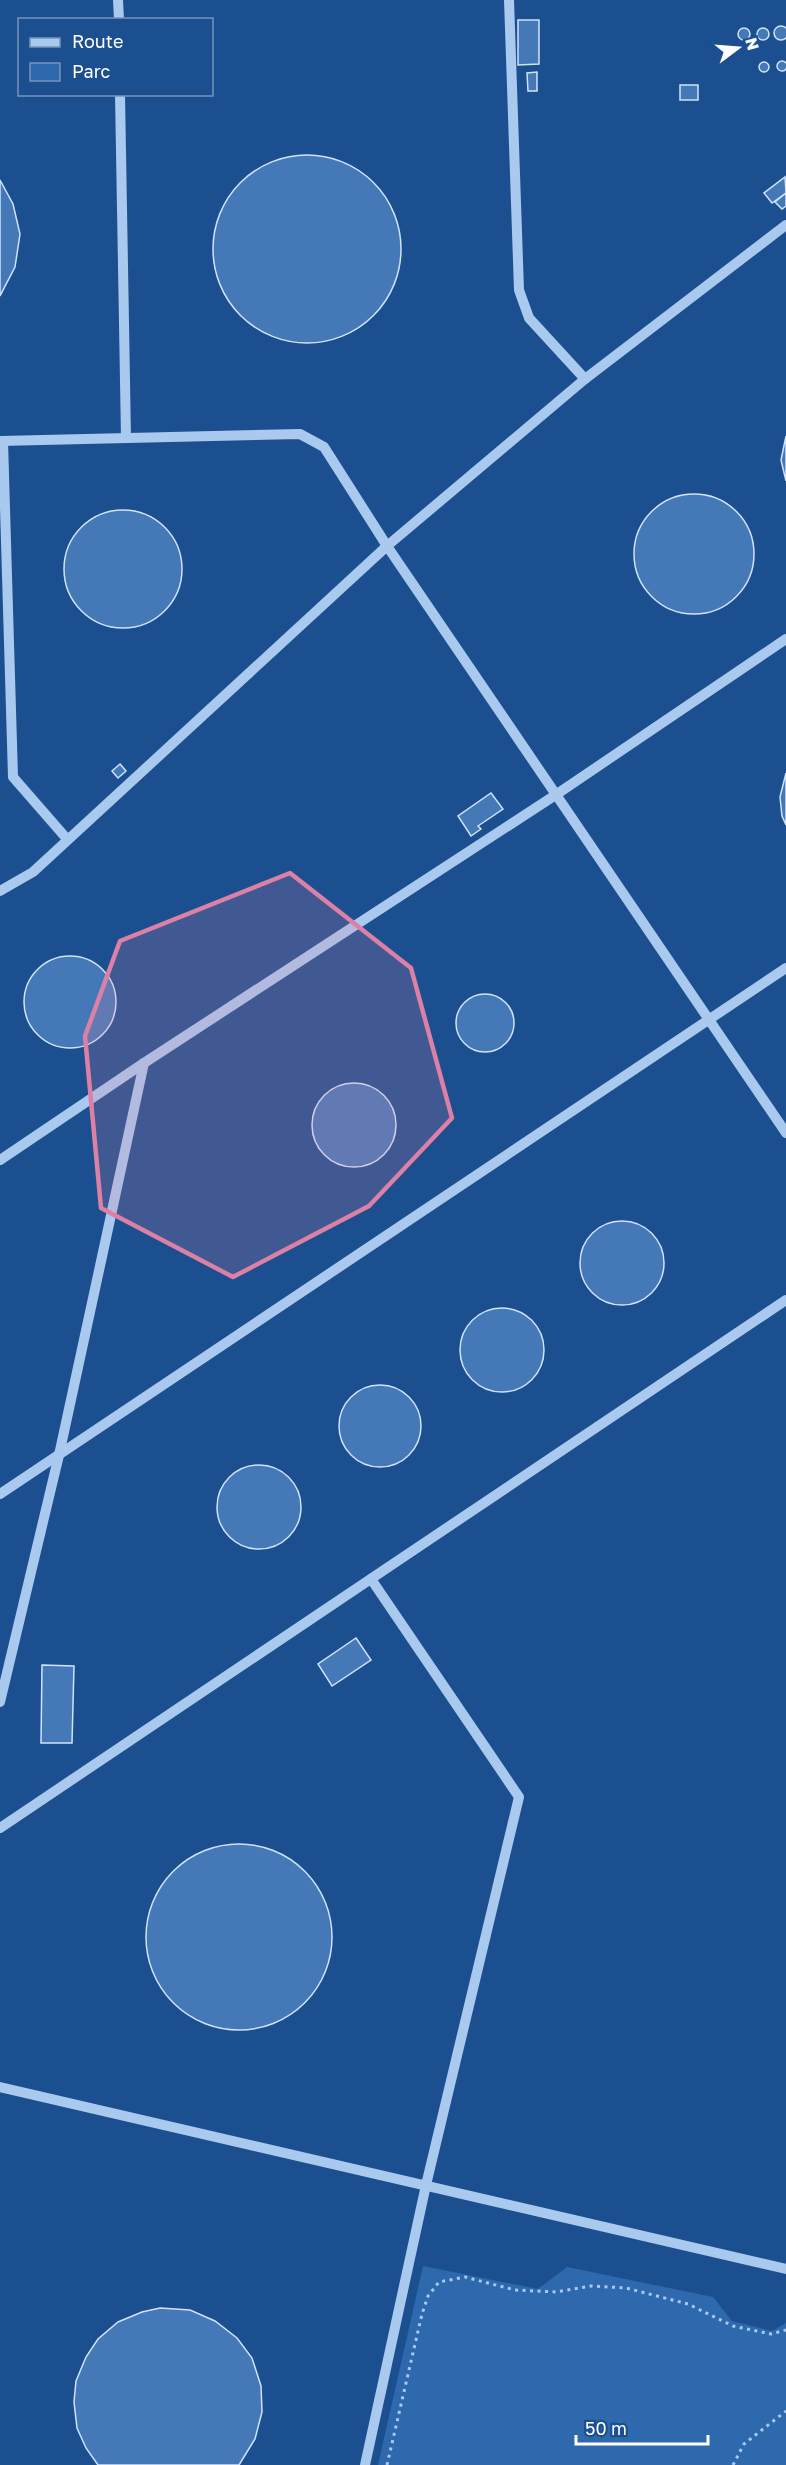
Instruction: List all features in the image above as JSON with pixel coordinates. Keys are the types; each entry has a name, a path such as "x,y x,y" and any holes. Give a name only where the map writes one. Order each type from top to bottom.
{"lane":[{"path":"118,0 118,18"},
{"path":"509,0 519,290 529,318 585,379"},
{"path":"120,96 126,438"},
{"path":"0,891 33,872 387,546 585,379 786,225"},
{"path":"67,839 13,777 2,441 300,434 324,447 387,546 786,1133"},
{"path":"0,1160 144,1062 557,794 786,639"},
{"path":"0,1494 786,968"},
{"path":"0,1702 59,1455 144,1062"},
{"path":"0,1828 786,1300"},
{"path":"365,2465 426,2185 519,1797 371,1579"},
{"path":"0,2087 786,2270"}],"path":[{"path":"387,2465 422,2314 428,2296 439,2282 465,2277 515,2290 556,2292 591,2286 626,2288 688,2304 733,2326 771,2334 786,2330"},
{"path":"733,2465 744,2444 786,2411"}],"highlighted area":[{"path":"290,873 411,968 452,1118 369,1206 233,1277 101,1208 85,1036 120,941"}],"green space":[{"path":"423,2266 538,2289 567,2267 713,2297 732,2321 772,2331 786,2323 786,2465 378,2465"}],"building":[{"path":"518,20 539,20 539,64 518,65"},
{"path":"778,26 786,28 787,37 784,40 778,40 774,36 774,30"},
{"path":"746,28 750,34 746,40 742,40 738,32"},
{"path":"765,28 768,29 768,39 761,40 758,39 757,32 758,29"},
{"path":"782,61 786,62 786,70 782,71 778,70 777,66 778,62"},
{"path":"764,62 768,63 768,71 764,72 760,71 759,67 760,63"},
{"path":"537,72 537,91 528,91 527,73"},
{"path":"680,85 698,85 698,100 680,100"},
{"path":"307,155 343,162 367,176 380,189 394,213 401,249 394,285 380,309 367,322 343,336 307,343 271,336 247,322 234,309 220,285 213,249 220,213 234,189 247,176 271,162"},
{"path":"785,177 786,193 772,203 764,193"},
{"path":"0,180 13,204 20,234 15,267 0,296"},
{"path":"786,193 786,206 782,209 775,202"},
{"path":"786,436 786,481 781,460"},
{"path":"694,494 717,499 736,512 749,531 754,554 749,577 736,596 717,609 694,614 671,609 652,596 639,577 634,554 639,531 652,512 671,499"},
{"path":"123,510 146,514 165,527 178,546 182,569 178,592 165,611 146,624 123,628 100,624 81,611 68,592 64,569 68,546 81,527 100,514"},
{"path":"120,764 126,771 118,778 112,771"},
{"path":"786,773 786,825 782,816 780,797"},
{"path":"491,793 503,809 478,826 481,829 471,836 458,816"},
{"path":"70,956 88,959 103,969 113,984 116,1002 113,1020 103,1035 88,1045 70,1048 52,1045 37,1035 27,1020 24,1002 27,984 37,969 52,959"},
{"path":"479,994 491,994 501,998 510,1007 514,1029 506,1044 491,1052 479,1052 469,1048 460,1039 456,1029 456,1017 460,1007 469,998"},
{"path":"354,1083 377,1090 389,1102 396,1125 389,1148 377,1160 354,1167 331,1160 319,1148 312,1125 319,1102 331,1090"},
{"path":"622,1221 638,1224 657,1240 664,1263 661,1279 645,1298 622,1305 606,1302 587,1286 580,1263 583,1247 599,1228"},
{"path":"502,1308 525,1315 537,1327 544,1350 537,1373 525,1385 502,1392 479,1385 467,1373 460,1350 467,1327 479,1315"},
{"path":"372,1385 388,1385 403,1392 414,1403 421,1418 418,1442 409,1455 388,1467 372,1467 357,1460 346,1449 339,1434 339,1418 346,1403 357,1392"},
{"path":"259,1465 282,1472 294,1484 301,1507 294,1530 282,1542 259,1549 236,1542 224,1530 217,1507 224,1484 236,1472"},
{"path":"356,1638 371,1660 332,1686 318,1664"},
{"path":"42,1665 74,1666 72,1743 41,1743"},
{"path":"248,1844 275,1851 291,1859 305,1871 317,1885 325,1901 331,1919 331,1955 325,1973 317,1989 305,2003 291,2015 275,2023 257,2029 230,2030 203,2023 187,2015 161,1989 147,1955 146,1928 153,1901 161,1885 187,1859 221,1845"},
{"path":"160,2308 190,2310 215,2321 237,2338 252,2358 261,2386 262,2412 255,2439 239,2465 98,2465 86,2448 77,2428 74,2402 76,2381 86,2357 98,2339 118,2322 142,2312"}]}
